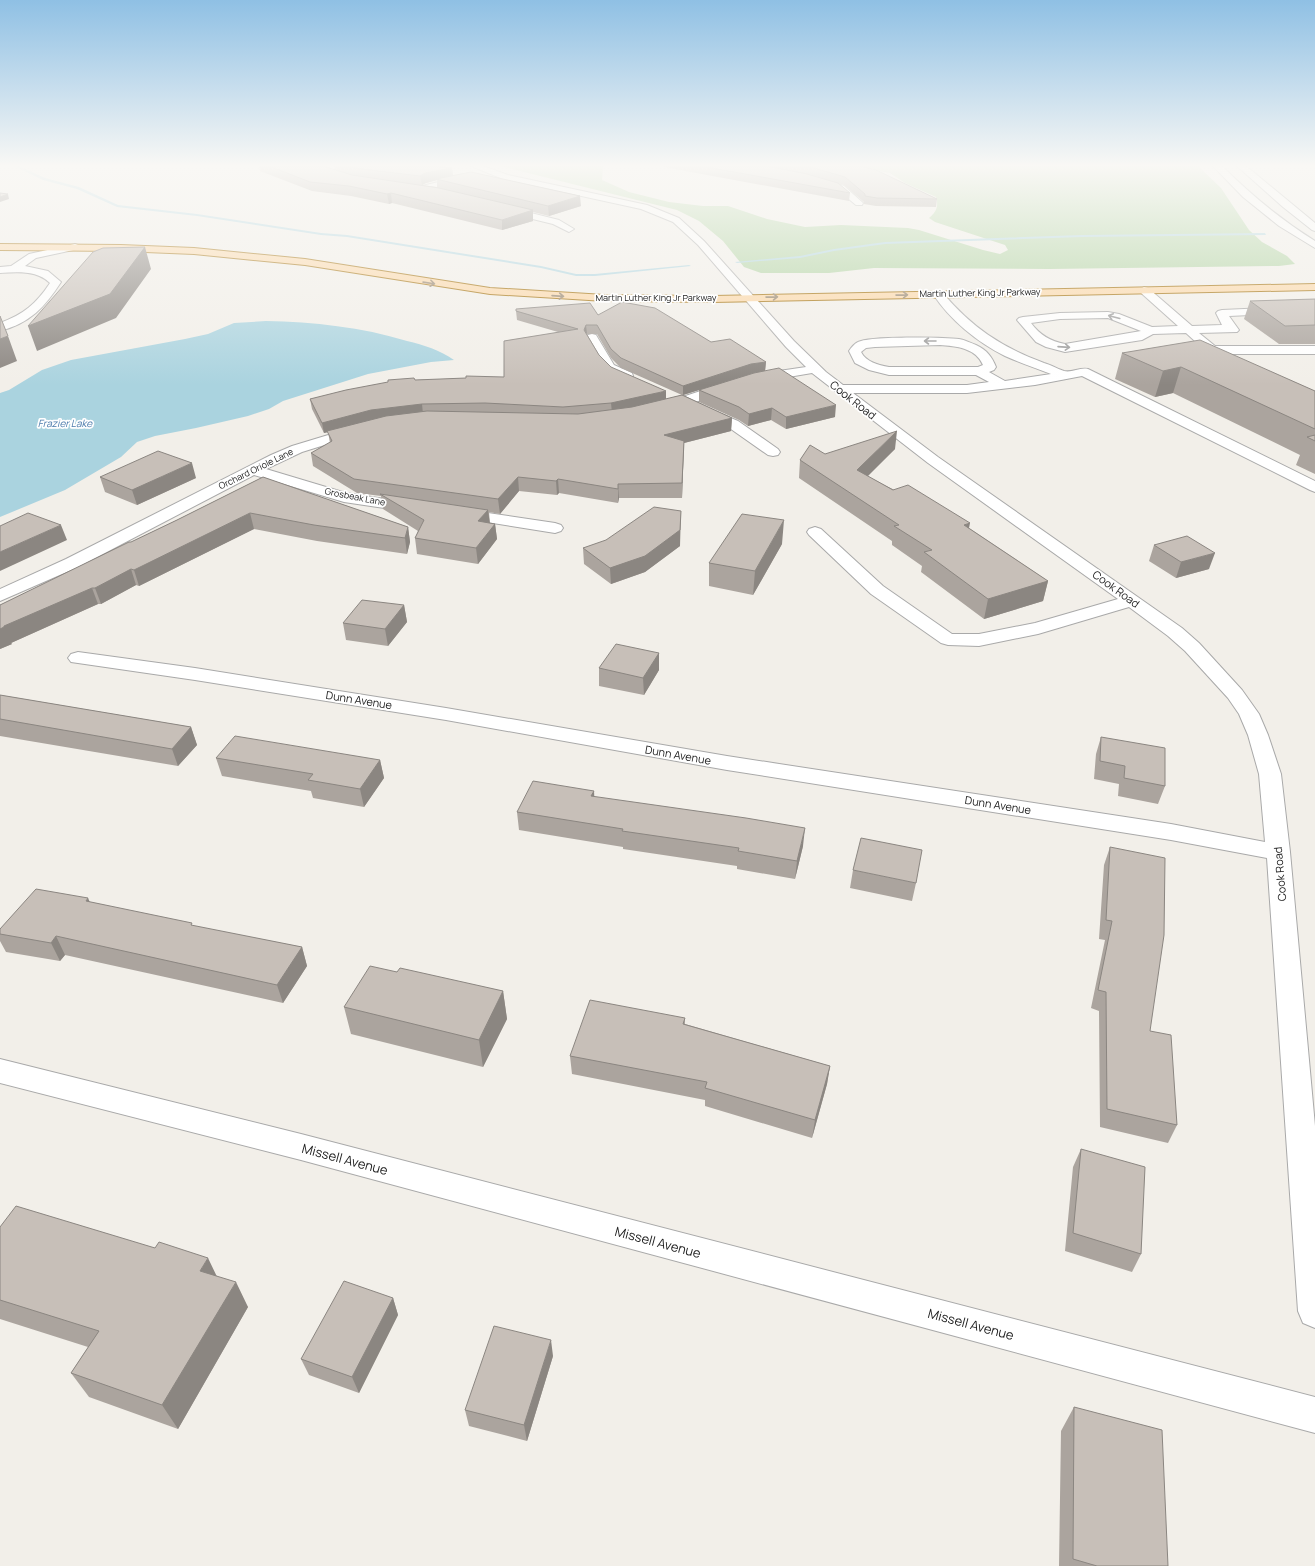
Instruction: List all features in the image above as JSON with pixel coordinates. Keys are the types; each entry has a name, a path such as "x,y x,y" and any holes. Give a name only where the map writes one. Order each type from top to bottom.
{"main road":[{"path":"118,239 242,246 336,256"},
{"name":"Martin Luther King Jr Parkway","path":"0,247 18,246 158,249 257,257 333,266 457,287 530,294 636,299 743,293 1026,282"},
{"path":"461,276 476,278"},
{"name":"Martin Luther King Jr Parkway","path":"499,281 594,288 743,293 938,294 1315,277"},
{"name":"Martin Luther King Jr Parkway","path":"1143,285 1315,287"}],"street":[{"name":"Cook Road","path":"697,239 743,293 815,369 933,460 1068,554 1175,632 1192,647 1235,694 1248,714 1258,734 1270,774 1278,852 1315,1311"},
{"path":"1306,239 1315,245"},
{"path":"18,246 30,250 33,256"},
{"path":"13,270 33,256 75,247"},
{"path":"0,270 37,271 48,274 56,282 45,299 24,318 0,327"},
{"path":"1143,285 1212,350 1315,350"},
{"path":"938,294 949,309 962,321 992,343 1025,360 1063,375"},
{"path":"1256,350 1238,334 1222,313 1315,309"},
{"path":"1036,338 1023,320 1060,316 1108,315 1114,316 1150,331 1188,329 1238,334"},
{"path":"959,343 973,348 986,357 990,367 979,371 889,371 873,367 859,360 855,351 862,345 875,343 940,342 992,343 1036,338 1055,346 1075,347 1142,336 1150,331"},
{"path":"592,338 609,367 636,381"},
{"path":"650,412 751,379 815,369"},
{"path":"979,371 1003,385"},
{"path":"840,389 967,389 1003,385 1084,372 1315,487"},
{"path":"663,393 733,424 773,452"},
{"name":"Orchard Oriole Lane","path":"0,596 79,560 253,470 297,449 373,426"},
{"name":"Grosbeak Lane","path":"253,470 344,497 427,509"},
{"path":"450,513 554,528"},
{"path":"814,532 878,590 948,639 979,640 1038,628 1132,601"},
{"name":"Dunn Avenue","path":"78,658 195,674 438,713 727,763 1171,832 1278,852"},
{"name":"Missell Avenue","path":"0,1071 308,1149 1315,1415"}],"green space":[{"path":"721,239 948,239 1000,254 1008,250 1005,245 987,239 1259,239 1287,256 1295,264 1279,266 1049,269 874,268 829,273 761,273 744,267"}],"water":[{"name":"Frazier Lake","path":"266,321 320,324 372,332 426,346 443,353 454,360 431,362 368,374 283,401 269,409 248,416 155,436 137,442 121,457 65,490 0,517 0,393 9,390 42,370 71,360 208,334 234,323"}],"building":[{"path":"145,247 110,294 28,326 93,252 103,248"},
{"path":"1315,299 1315,325 1285,326 1250,301"},
{"path":"622,302 655,308 711,342 730,339 766,362 751,364 683,386 621,358 611,349 597,325 586,325 584,330 599,355 611,367 666,391 611,403 563,407 485,403 422,404 371,410 322,423 310,399 388,382 388,380 414,378 415,380 466,378 466,376 504,377 504,341 578,329 516,311 516,309 590,303 598,315"},
{"path":"0,316 8,336 0,339"},
{"path":"1200,340 1315,391 1315,429 1181,367 1163,371 1122,353"},
{"path":"779,368 836,405 786,417 772,408 749,414 739,407 699,390 754,373"},
{"path":"682,395 732,418 664,435 684,441 682,483 618,484 618,489 558,479 556,481 518,477 498,499 354,479 311,453 332,441 327,431 386,416 427,411 578,414 632,407"},
{"path":"897,431 857,470 893,490 908,485 970,523 964,525 1048,581 988,599 924,552 932,550 894,526 899,525 800,460 810,445 825,454"},
{"path":"1315,435 1315,441 1307,437"},
{"path":"158,451 192,463 132,490 100,477"},
{"path":"263,477 408,527 405,538 314,525 250,513 134,570 131,569 95,588 0,629 0,605"},
{"path":"380,494 488,510 478,521 495,524 476,548 415,538 424,520"},
{"path":"654,507 681,511 680,530 645,556 610,568 583,548 606,540"},
{"path":"28,513 61,525 0,552 0,526"},
{"path":"742,514 784,520 755,571 709,563"},
{"path":"1187,536 1215,553 1181,562 1154,545"},
{"path":"362,600 404,605 385,629 343,623"},
{"path":"616,644 659,653 643,678 599,668"},
{"path":"0,695 191,727 172,749 0,719"},
{"path":"235,736 380,760 360,789 308,780 313,774 216,758"},
{"path":"1101,737 1165,748 1165,786 1124,778 1125,766 1100,761"},
{"path":"533,781 594,791 591,796 805,828 797,861 738,851 739,848 622,831 623,829 517,812"},
{"path":"861,838 922,850 916,883 853,870"},
{"path":"1110,847 1165,858 1164,935 1150,1031 1171,1035 1177,1125 1107,1109 1106,992 1098,990 1112,921 1106,920"},
{"path":"36,889 88,898 86,901 192,923 191,925 302,947 277,985 56,936 51,943 0,934 0,929"},
{"path":"370,966 397,972 400,968 503,991 479,1040 344,1007"},
{"path":"590,1000 685,1018 683,1024 830,1066 815,1120 705,1088 707,1082 570,1056"},
{"path":"1081,1149 1145,1167 1141,1254 1073,1233"},
{"path":"16,1206 155,1248 159,1242 208,1258 200,1271 236,1282 162,1405 71,1373 99,1331 0,1300 0,1227"},
{"path":"344,1281 393,1298 352,1377 301,1359"},
{"path":"494,1326 551,1340 524,1425 465,1410"},
{"path":"1074,1407 1162,1430 1168,1566 1097,1566 1073,1559"}],"waterway":[{"path":"366,239 541,267 576,275 595,275 689,266"},
{"path":"737,262 800,257 834,250 885,243 995,239"}]}
